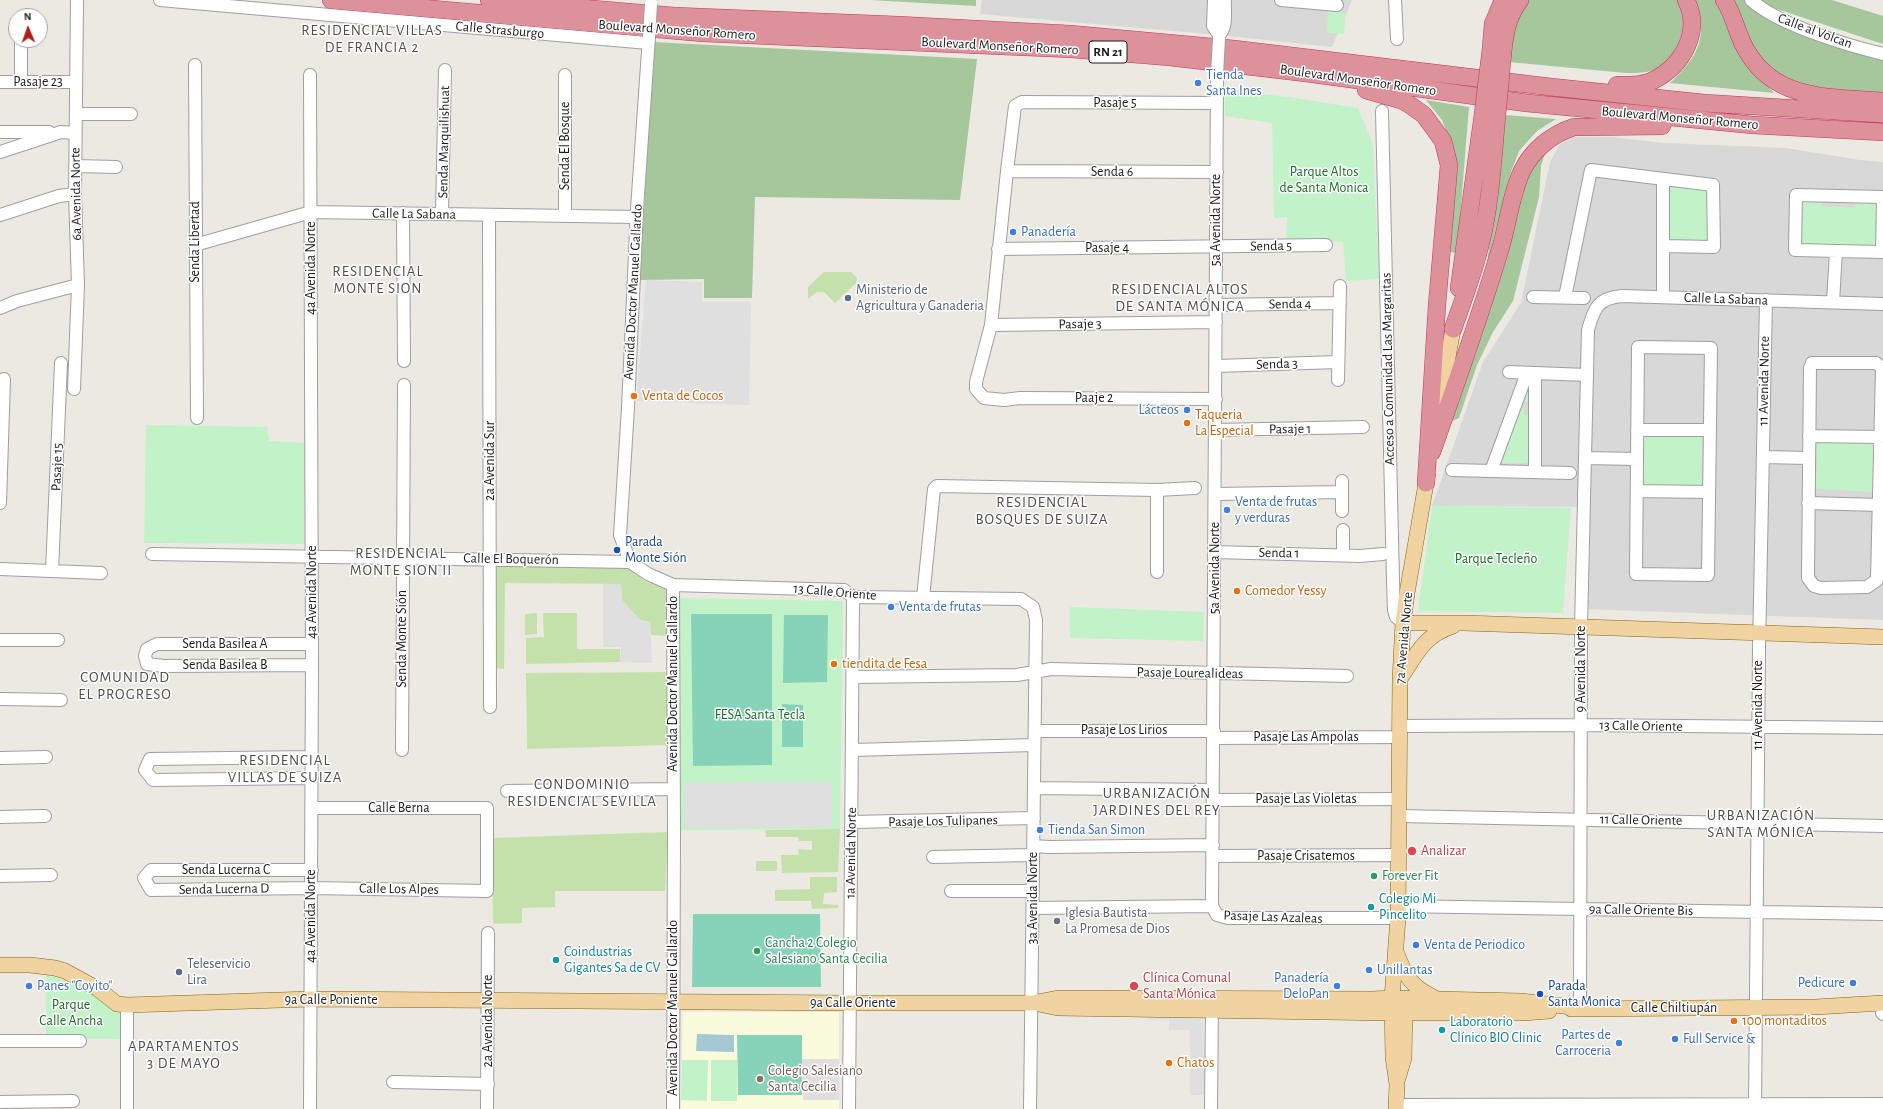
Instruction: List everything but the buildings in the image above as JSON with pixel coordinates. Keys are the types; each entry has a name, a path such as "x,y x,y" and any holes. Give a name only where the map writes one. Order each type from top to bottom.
{"highway":[{"name":"Boulevard Monseñor Romero","path":"330,0 703,33 1072,49 1170,57 1306,73 1527,103 1754,125 1883,132"},
{"name":"Boulevard Monseñor Romero","path":"489,0 674,16 1077,34 1234,49 1551,87 1704,103 1882,104"},
{"path":"1453,329 1490,115 1497,50 1493,24 1503,0"},
{"path":"1497,50 1506,31 1513,10 1520,0"},
{"path":"1551,87 1638,85 1653,80 1669,70 1685,51 1692,31 1691,13 1686,0"},
{"path":"1724,0 1748,54 1760,68 1775,80 1795,91 1815,96 1882,104"},
{"path":"1306,73 1392,97 1410,105 1429,121 1440,136 1445,147 1449,172 1437,305 1426,483"},
{"path":"1432,452 1496,265 1516,187 1522,170 1538,149 1562,131 1574,127 1754,125"}],"main road":[{"name":"7a Avenida Norte","path":"1396,1107 1397,1084 1393,1057 1399,1013 1396,950 1398,912 1400,680 1403,623 1453,329"},
{"path":"1403,623 1464,623 1883,637"},
{"path":"1400,680 1424,642 1432,635 1444,629 1464,623"},
{"path":"1373,999 1384,989 1387,983 1396,950"},
{"path":"1396,950 1404,972 1411,982 1421,991 1437,999"},
{"name":"9a Calle Poniente","path":"0,965 30,965 60,969 98,989 117,1004 127,1005 311,999 673,1002"},
{"name":"9a Calle Oriente","path":"673,1002 1032,1003 1058,1008 1399,998"},
{"name":"Calle Chiltiupán","path":"1399,998 1520,1001 1580,1008"},
{"name":"9a Calle Oriente","path":"1212,1004 1399,1013"},
{"name":"Calle Chiltiupán","path":"1399,1013 1523,1013 1580,1008 1883,1008"}],"street":[{"name":"6a Avenida Norte","path":"74,389 78,285 75,194 77,0"},
{"name":"Calle Strasburgo","path":"160,0 648,40"},
{"name":"5a Avenida Norte","path":"1212,906 1216,430 1216,172 1219,36 1213,26 1214,0"},
{"name":"5a Avenida Norte","path":"1219,36 1225,25 1225,0"},
{"path":"1281,0 1337,5"},
{"path":"1395,0 1397,39"},
{"name":"Calle al Volcan","path":"1751,0 1769,14 1782,20 1842,42 1883,54"},
{"name":"Avenida Doctor Manuel Gallardo","path":"651,2 637,217 628,408 620,535 630,562 648,574 673,585 673,1109"},
{"path":"21,48 21,82"},
{"name":"Senda Libertad","path":"195,65 197,418"},
{"name":"Senda Marquilishuat","path":"442,214 446,70"},
{"name":"4a Avenida Norte","path":"310,75 312,556 310,1109"},
{"name":"Senda El Bosque","path":"565,75 565,216"},
{"name":"Pasaje 23","path":"0,82 76,82"},
{"name":"Pasaje 5","path":"1006,171 1015,106 1022,102 1217,103"},
{"name":"Acceso a Comunidad Las Margaritas","path":"1382,111 1392,580 1394,610 1396,617 1403,623"},
{"path":"76,114 131,114"},
{"path":"0,132 76,133"},
{"path":"0,152 61,132"},
{"path":"75,166 116,167"},
{"path":"1565,297 1591,170 1713,185 1714,248 1663,246"},
{"path":"991,325 1006,171"},
{"name":"Senda 6","path":"1006,171 1216,172"},
{"path":"1662,179 1663,297"},
{"path":"0,215 59,196 75,194"},
{"path":"1796,195 1883,197 1882,252 1836,251 1795,250 1796,195"},
{"name":"Calle La Sabana","path":"195,245 311,212 637,217"},
{"path":"403,214 404,361"},
{"name":"2a Avenida Sur","path":"489,215 490,707"},
{"name":"Senda 5","path":"1216,247 1326,245"},
{"name":"Pasaje 4","path":"998,249 1216,247"},
{"path":"1833,302 1836,251"},
{"path":"0,308 17,301 78,285"},
{"path":"1338,380 1340,286"},
{"path":"1533,297 1584,298"},
{"name":"Calle La Sabana","path":"1588,330 1592,316 1599,304 1609,297 1663,297 1883,304"},
{"name":"11 Avenida Norte","path":"1755,1107 1759,633 1766,300"},
{"name":"Senda 4","path":"1216,305 1340,303"},
{"name":"Pasaje 3","path":"991,325 1216,322"},
{"name":"Paaje 2","path":"991,325 976,382 976,389 984,398 1004,400 1020,398 1216,399"},
{"name":"9 Avenida Norte","path":"1580,1008 1582,627 1588,330"},
{"path":"1638,347 1711,348 1708,575 1636,574 1637,430 1638,347"},
{"name":"Pasaje 15","path":"52,571 61,362"},
{"name":"Senda 3","path":"1216,366 1338,362"},
{"path":"1876,363 1882,368 1877,580 1867,588 1822,588 1814,586 1808,578 1809,436 1811,364 1876,363"},
{"path":"1509,372 1587,375"},
{"path":"1491,471 1531,373"},
{"path":"1531,373 1535,472"},
{"path":"0,503 4,379"},
{"name":"Senda Monte Sión","path":"402,750 404,385"},
{"name":"Pasaje 1","path":"1216,430 1363,427"},
{"path":"1637,430 1710,430"},
{"path":"1809,436 1880,438"},
{"path":"1762,457 1809,458"},
{"path":"1585,458 1637,458"},
{"path":"1452,470 1570,474"},
{"path":"923,598 934,490 937,486 1158,490 1195,488"},
{"path":"1215,494 1342,486 1342,511"},
{"path":"1158,490 1158,572"},
{"path":"1637,491 1709,492"},
{"path":"1808,503 1879,504"},
{"path":"1343,530 1343,555"},
{"name":"Senda 1","path":"1215,552 1360,556 1383,554"},
{"name":"Calle El Boquerón","path":"152,554 403,557 630,562"},
{"path":"0,569 101,573"},
{"name":"13 Calle Oriente","path":"673,585 844,590 853,597 1021,599"},
{"name":"1a Avenida Norte","path":"849,1109 853,597"},
{"name":"3a Avenida Norte","path":"1021,599 1033,607 1036,620 1034,671 1034,850 1030,1109"},
{"path":"0,640 58,640"},
{"name":"Senda Basilea A","path":"145,656 147,648 157,644 312,644"},
{"name":"Senda Basilea B","path":"145,656 147,664 164,666 312,665"},
{"name":"Pasaje Lourealideas","path":"852,677 1017,675 1051,669 1347,676"},
{"path":"0,699 61,700"},
{"name":"13 Calle Oriente","path":"1399,732 1581,725 1883,728"},
{"name":"Pasaje Los Lirios","path":"1034,731 1213,734"},
{"name":"Pasaje Las Ampolas","path":"1213,734 1399,732"},
{"path":"852,750 1034,745"},
{"path":"0,758 46,757"},
{"path":"312,757 150,759 145,770 153,780 312,778"},
{"name":"Pasaje Las Violetas","path":"1034,788 1213,795 1399,799"},
{"path":"507,791 674,789"},
{"name":"Calle Berna","path":"312,808 487,808 487,891"},
{"path":"0,817 45,816"},
{"name":"11 Calle Oriente","path":"1399,816 1883,826"},
{"name":"Pasaje Los Tulipanes","path":"852,822 1034,818"},
{"name":"Pasaje Crisatemos","path":"933,857 1034,850 1213,850 1369,857 1398,855"},
{"name":"Senda Lucerna C","path":"144,878 151,870 312,870"},
{"path":"0,876 51,876"},
{"name":"Senda Lucerna D","path":"144,878 151,890 311,888"},
{"name":"Calle Los Alpes","path":"311,888 487,891"},
{"path":"951,891 1033,891"},
{"name":"Pasaje Las Azaleas","path":"1033,908 1212,906 1217,915 1228,918 1398,912"},
{"name":"9a Calle Oriente Bis","path":"1398,912 1580,909 1883,914"},
{"name":"2a Avenida Norte","path":"487,1109 488,933"},
{"path":"1211,1109 1212,1004"},
{"path":"127,1005 128,1109"},
{"path":"0,1041 80,1041"},
{"path":"393,1082 488,1084"},
{"path":"0,1102 73,1101"},
{"path":"1396,1107 1755,1107 1883,1104"}],"shaded area":[{"path":"982,0 1352,0 1332,47 1219,35 980,14"},
{"path":"1572,137 1612,137 1664,143 1786,148 1860,160 1883,162 1883,620 1582,609 1581,507 1432,506 1483,362 1521,303 1550,162 1560,144"},
{"path":"646,280 702,282 702,302 751,302 749,405 636,401"},
{"path":"603,584 621,584 622,600 640,620 650,622 652,663 620,662 621,647 603,647"},
{"path":"832,782 832,827 684,828 684,783"},
{"name":"Colegio Salesiano Santa Cecilia","path":"683,1012 839,1012 839,1109 681,1109"},
{"path":"1149,1014 1197,1016 1203,1023 1205,1095 1190,1095 1190,1030 1169,1030 1169,1019 1148,1020"},
{"path":"802,1059 839,1059 839,1100 803,1100"}],"green space":[{"path":"870,0 976,0 976,6"},
{"path":"1529,0 1679,0 1684,26 1679,43 1673,55 1662,67 1649,72 1626,73 1509,62 1514,27"},
{"path":"1695,0 1719,0 1744,59 1774,93 1670,83 1688,64 1698,46 1701,36 1701,25"},
{"path":"1733,0 1744,0 1748,4 1883,56 1883,93 1806,89 1768,67 1752,48"},
{"path":"1760,0 1832,0 1883,16 1883,44 1774,8"},
{"path":"1328,12 1346,13 1344,34 1327,33"},
{"path":"653,42 977,59 960,200 755,197 752,298 704,298 704,279 640,280"},
{"name":"Parque Altos de Santa Monica","path":"1225,90 1289,97 1358,108 1373,144 1379,279 1346,281 1343,242 1286,239 1287,217 1274,218 1272,123 1225,116"},
{"path":"1426,100 1469,107 1457,254 1449,251 1453,148 1442,120"},
{"path":"1505,115 1556,119 1537,131 1519,151 1511,172 1487,264"},
{"path":"1546,151 1541,166 1539,197 1513,301 1493,332 1477,365 1459,418 1448,423 1529,170"},
{"path":"1666,185 1707,190 1709,242 1666,242"},
{"path":"1804,198 1822,199 1822,206 1855,208 1857,200 1875,202 1879,225 1875,248 1809,247 1801,240 1799,204"},
{"path":"824,272 851,272 857,278 856,283 835,303 824,292 817,292 808,299 808,287"},
{"path":"1526,385 1532,386 1531,400 1523,403 1524,414 1531,417 1531,457 1526,463 1504,463 1498,460"},
{"path":"146,425 267,427 269,441 305,443 305,544 144,543"},
{"path":"1641,435 1702,436 1702,486 1642,486"},
{"path":"1817,441 1873,443 1874,492 1816,489"},
{"name":"Parque Tecleño","path":"1432,506 1571,508 1563,613 1418,611"},
{"path":"494,563 627,566 645,581 669,590 668,636 651,635 650,622 640,620 622,600 621,584 505,583 504,669 493,668"},
{"name":"FESA Santa Tecla","path":"679,598 843,601 840,829 680,830"},
{"path":"1070,607 1204,612 1203,641 1070,638"},
{"path":"537,613 537,634 525,635 525,614"},
{"path":"543,613 577,613 577,649 620,649 620,662 526,664 526,638 544,637"},
{"path":"691,614 772,614 772,765 693,766"},
{"path":"784,615 828,615 827,682 783,683"},
{"path":"669,672 669,745 527,749 526,673"},
{"path":"782,704 803,705 803,747 782,747"},
{"path":"840,829 838,872 782,873 781,855 799,855 798,849 812,850 812,841 799,841 798,837 766,837 765,830"},
{"path":"668,832 665,891 555,891 555,907 522,908 522,923 493,924 492,838"},
{"path":"756,861 777,861 777,871 756,871"},
{"path":"810,877 837,877 837,892 824,893 823,904 838,905 838,908 812,909 811,901 775,901 775,890 810,889"},
{"name":"Cancha 2 Colegio Salesiano Santa Cecilia","path":"693,914 820,914 821,987 692,987"},
{"name":"Parque Calle Ancha","path":"46,975 59,978 79,987 121,1011 122,1039 46,1038"},
{"path":"737,1035 802,1035 802,1095 738,1095"},
{"path":"682,1060 708,1060 707,1101 681,1100"},
{"path":"711,1060 737,1060 737,1101 711,1101"}],"water":[{"path":"697,1034 734,1035 734,1052 696,1051"}],"place":[{"name":"Tienda Santa Ines","path":"1198,83"},
{"name":"Panadería","path":"1013,232"},
{"name":"Ministerio de Agricultura y Ganaderia","path":"848,298"},
{"name":"Venta de Cocos","path":"634,396"},
{"name":"Lácteos","path":"1187,410"},
{"name":"Taqueria La Especial","path":"1187,423"},
{"name":"Venta de frutas y verduras","path":"1227,510"},
{"name":"Parada Monte Sión","path":"617,550"},
{"name":"Comedor Yessy","path":"1237,591"},
{"name":"Venta de frutas","path":"891,607"},
{"name":"tiendita de Fesa","path":"834,664"},
{"name":"Tienda San Simon","path":"1040,830"},
{"name":"Analizar","path":"1412,851"},
{"name":"Forever Fit","path":"1374,876"},
{"name":"Colegio Mi Pincelito","path":"1371,907"},
{"name":"Iglesia Bautista La Promesa de Dios","path":"1057,921"},
{"name":"Venta de Periodico","path":"1416,945"},
{"name":"Cancha 2 Colegio Salesiano Santa Cecilia","path":"757,951"},
{"name":"Coindustrias Gigantes Sa de CV","path":"556,960"},
{"name":"Unillantas","path":"1369,970"},
{"name":"Teleservicio Lira","path":"179,972"},
{"name":"Pedicure","path":"1853,983"},
{"name":"Panes \"Coyito\"","path":"29,986"},
{"name":"Clínica Comunal Santa Mónica","path":"1134,986"},
{"name":"Panadería DeloPan","path":"1337,986"},
{"name":"Parada Santa Monica","path":"1540,994"},
{"name":"100 montaditos","path":"1734,1021"},
{"name":"Laboratorio Clínico BIO Clinic","path":"1442,1030"},
{"name":"Full Service &","path":"1675,1039"},
{"name":"Partes de Carroceria","path":"1619,1043"},
{"name":"Chatos","path":"1169,1063"},
{"name":"Colegio Salesiano Santa Cecilia","path":"760,1079"}],"district":[{"name":"RESIDENCIAL VILLAS DE FRANCIA 2","path":"372,38"},
{"name":"RESIDENCIAL MONTE SION","path":"378,280"},
{"name":"RESIDENCIAL ALTOS DE SANTA MÓNICA","path":"1180,298"},
{"name":"RESIDENCIAL BOSQUES DE SUIZA","path":"1042,510"},
{"name":"RESIDENCIAL MONTE SION II","path":"401,562"},
{"name":"COMUNIDAD EL PROGRESO","path":"125,686"},
{"name":"RESIDENCIAL VILLAS DE SUIZA","path":"285,768"},
{"name":"CONDOMINIO RESIDENCIAL SEVILLA","path":"582,792"},
{"name":"URBANIZACIÓN JARDINES DEL REY","path":"1157,802"},
{"name":"URBANIZACIÓN SANTA MÓNICA","path":"1761,824"},
{"name":"APARTAMENTOS 3 DE MAYO","path":"184,1054"}]}
